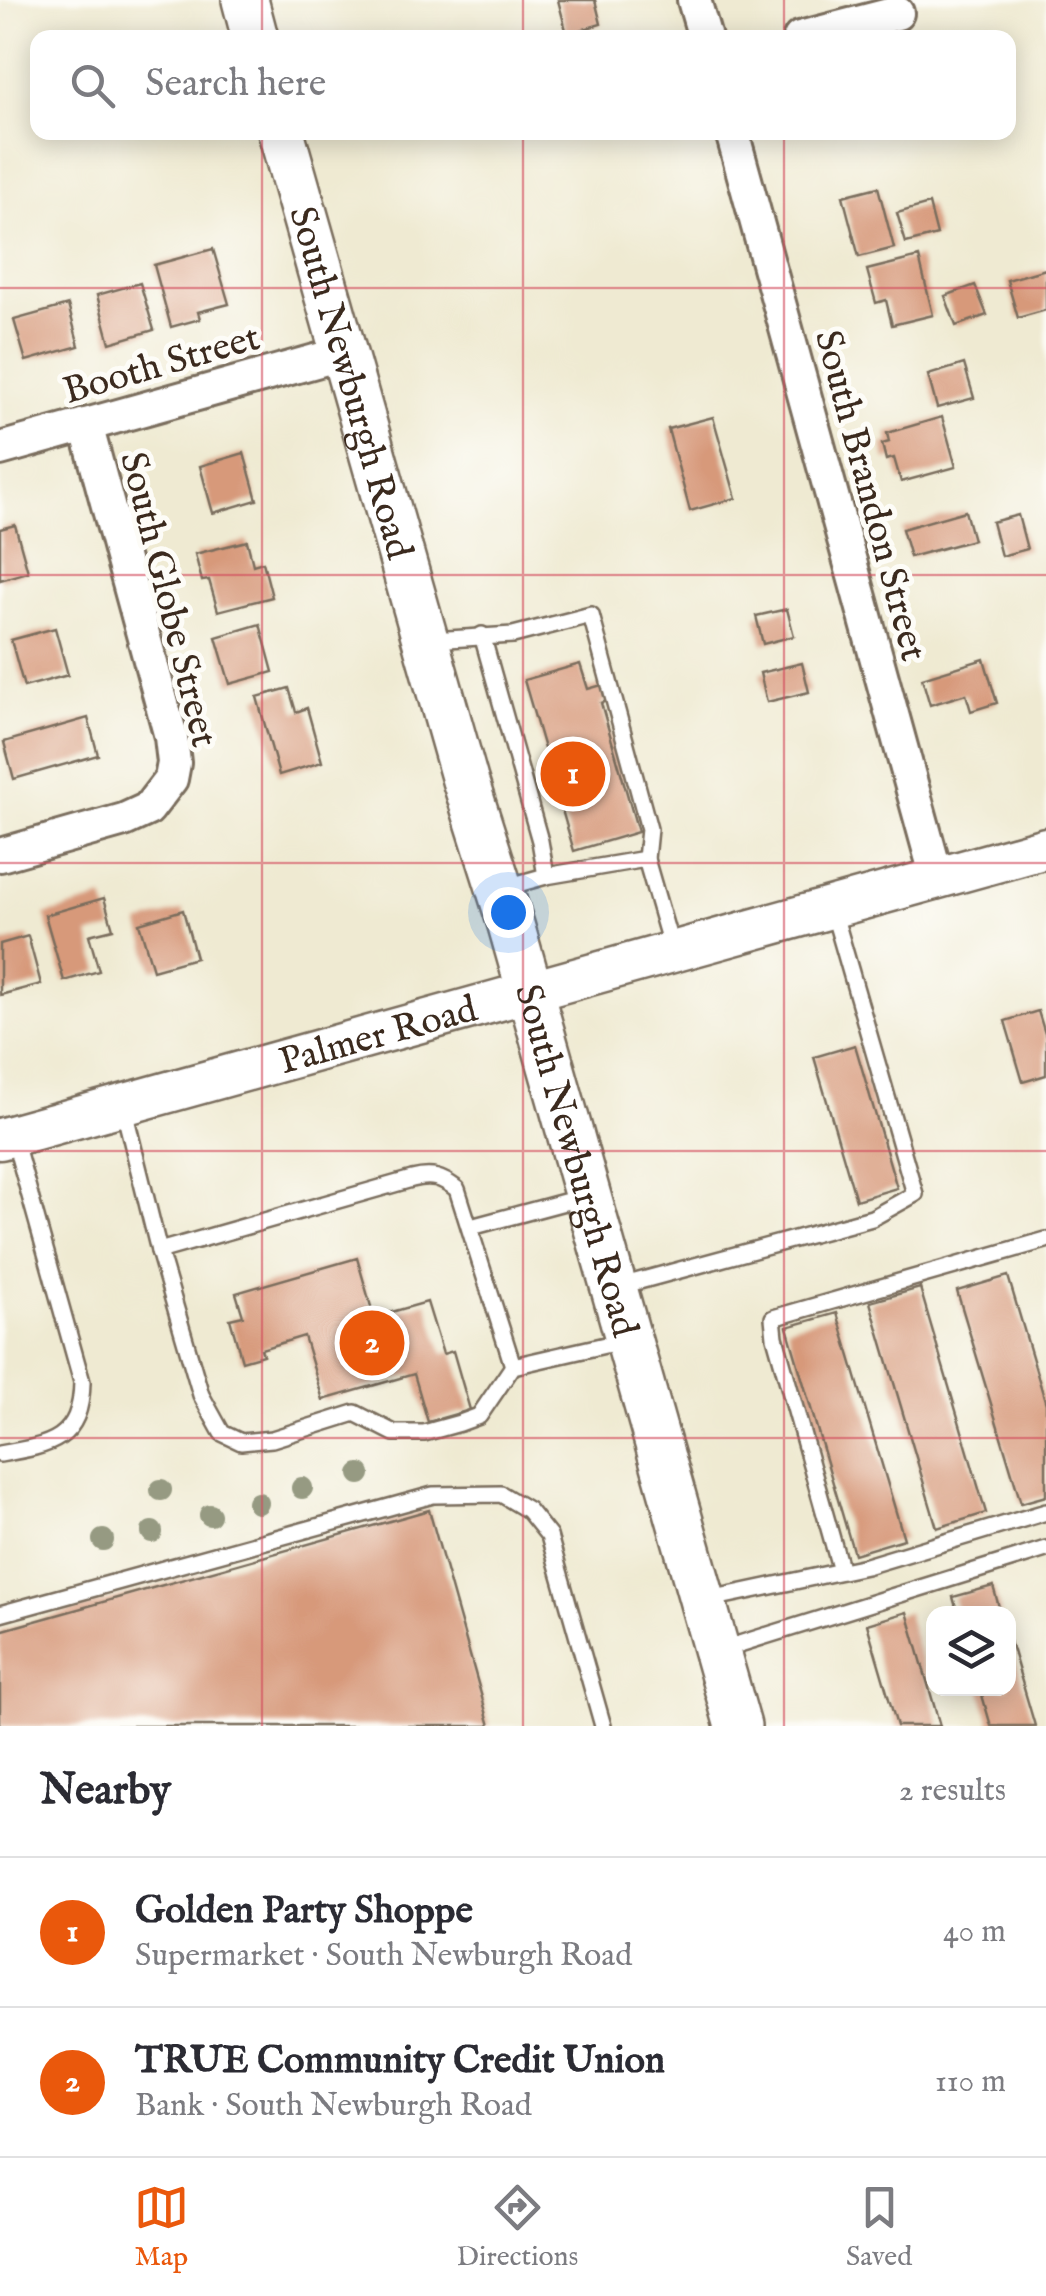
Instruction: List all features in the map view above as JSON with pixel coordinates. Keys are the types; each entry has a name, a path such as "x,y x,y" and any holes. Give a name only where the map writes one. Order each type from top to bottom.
{"main road":[{"path":"245,0 253,30"},
{"name":"South Newburgh Road","path":"282,140 738,1726"}],"street":[{"path":"694,0 703,30"},
{"path":"831,30 898,13"},
{"name":"South Brandon Street","path":"734,140 937,878"},
{"name":"Booth Street","path":"0,449 344,353"},
{"name":"South Globe Street","path":"0,855 124,820 148,809 170,779 174,763 171,737 86,425"},
{"name":"Palmer Road","path":"7,1137 1046,848"}],"lane":[{"path":"428,640 513,636 591,615 649,829 646,859 672,953"},
{"path":"482,635 540,841 546,876"},
{"path":"498,890 546,876 646,859"},
{"path":"613,1288 872,1218 915,1194 832,907"},
{"path":"123,1106 159,1251 201,1395 222,1433 241,1442 272,1439 355,1414 394,1433 424,1432 460,1423 479,1416 512,1366 628,1340"},
{"path":"0,1454 51,1441 73,1427 82,1409 82,1382 7,1137"},
{"path":"159,1251 429,1175 442,1178 457,1189 512,1366"},
{"path":"470,1227 588,1196"},
{"path":"842,1572 775,1337 773,1318 1046,1240"},
{"path":"0,1614 433,1494 501,1494 528,1510 549,1536 603,1726"},
{"path":"701,1600 842,1572 1046,1512"},
{"path":"716,1652 1046,1550"}],"building":[{"path":"558,0 595,0 601,24 566,30"},
{"path":"878,187 894,248 859,257 843,196"},
{"path":"929,204 937,235 906,243 897,213"},
{"path":"213,249 229,304 198,312 200,319 171,327 154,265"},
{"path":"919,257 933,315 892,325 886,300 876,303 867,270"},
{"path":"1046,269 1046,310 1018,318 1007,280"},
{"path":"140,283 154,330 110,343 97,295"},
{"path":"975,285 987,315 956,326 945,296"},
{"path":"68,305 79,346 26,361 14,320"},
{"path":"964,364 974,398 937,408 928,375"},
{"path":"713,417 736,498 690,511 668,429"},
{"path":"942,417 956,467 901,482 894,458 886,460 882,444 889,442 887,433"},
{"path":"244,453 257,500 213,513 200,466"},
{"path":"965,511 973,540 910,557 902,529"},
{"path":"1018,515 1027,549 1001,556 992,522"},
{"path":"15,525 28,572 0,580 0,529"},
{"path":"247,541 253,565 263,562 272,597 218,611 209,580 202,581 195,554"},
{"path":"787,609 794,636 763,644 756,616"},
{"path":"260,624 273,672 230,684 216,637"},
{"path":"55,628 68,675 24,687 11,640"},
{"path":"984,659 997,703 971,711 966,694 930,705 922,678"},
{"path":"802,663 809,692 767,702 760,673"},
{"path":"580,664 588,689 602,685 607,701 601,703 638,832 574,851 524,680"},
{"path":"289,688 296,712 307,708 322,762 279,775 257,697"},
{"path":"88,718 98,755 14,779 4,742"},
{"path":"104,898 113,929 89,935 99,971 64,981 45,915"},
{"path":"183,910 196,958 153,970 139,923"},
{"path":"28,936 41,984 0,995 0,944"},
{"path":"1038,1011 1046,1037 1046,1075 1023,1082 1005,1021"},
{"path":"855,1045 897,1188 856,1200 814,1057"},
{"path":"357,1258 374,1317 427,1302 443,1354 453,1351 470,1410 428,1422 414,1374 323,1400 304,1336 261,1349 263,1355 242,1361 230,1319 243,1316 236,1293"},
{"path":"1008,1276 1046,1404 1046,1496 1021,1503 957,1291"},
{"path":"920,1288 986,1513 937,1528 870,1302"},
{"path":"837,1313 904,1539 854,1554 787,1327"},
{"path":"429,1510 490,1726 0,1726 0,1631"},
{"path":"993,1586 999,1606 956,1606 953,1597"},
{"path":"907,1612 926,1678 926,1696 931,1696 940,1726 897,1726 867,1624"},
{"path":"1016,1661 1035,1726 991,1726 982,1696 1016,1696"}],"place":[{"name":"Golden Party Shoppe","path":"573,774"},
{"name":"TRUE Community Credit Union","path":"372,1343"}]}
